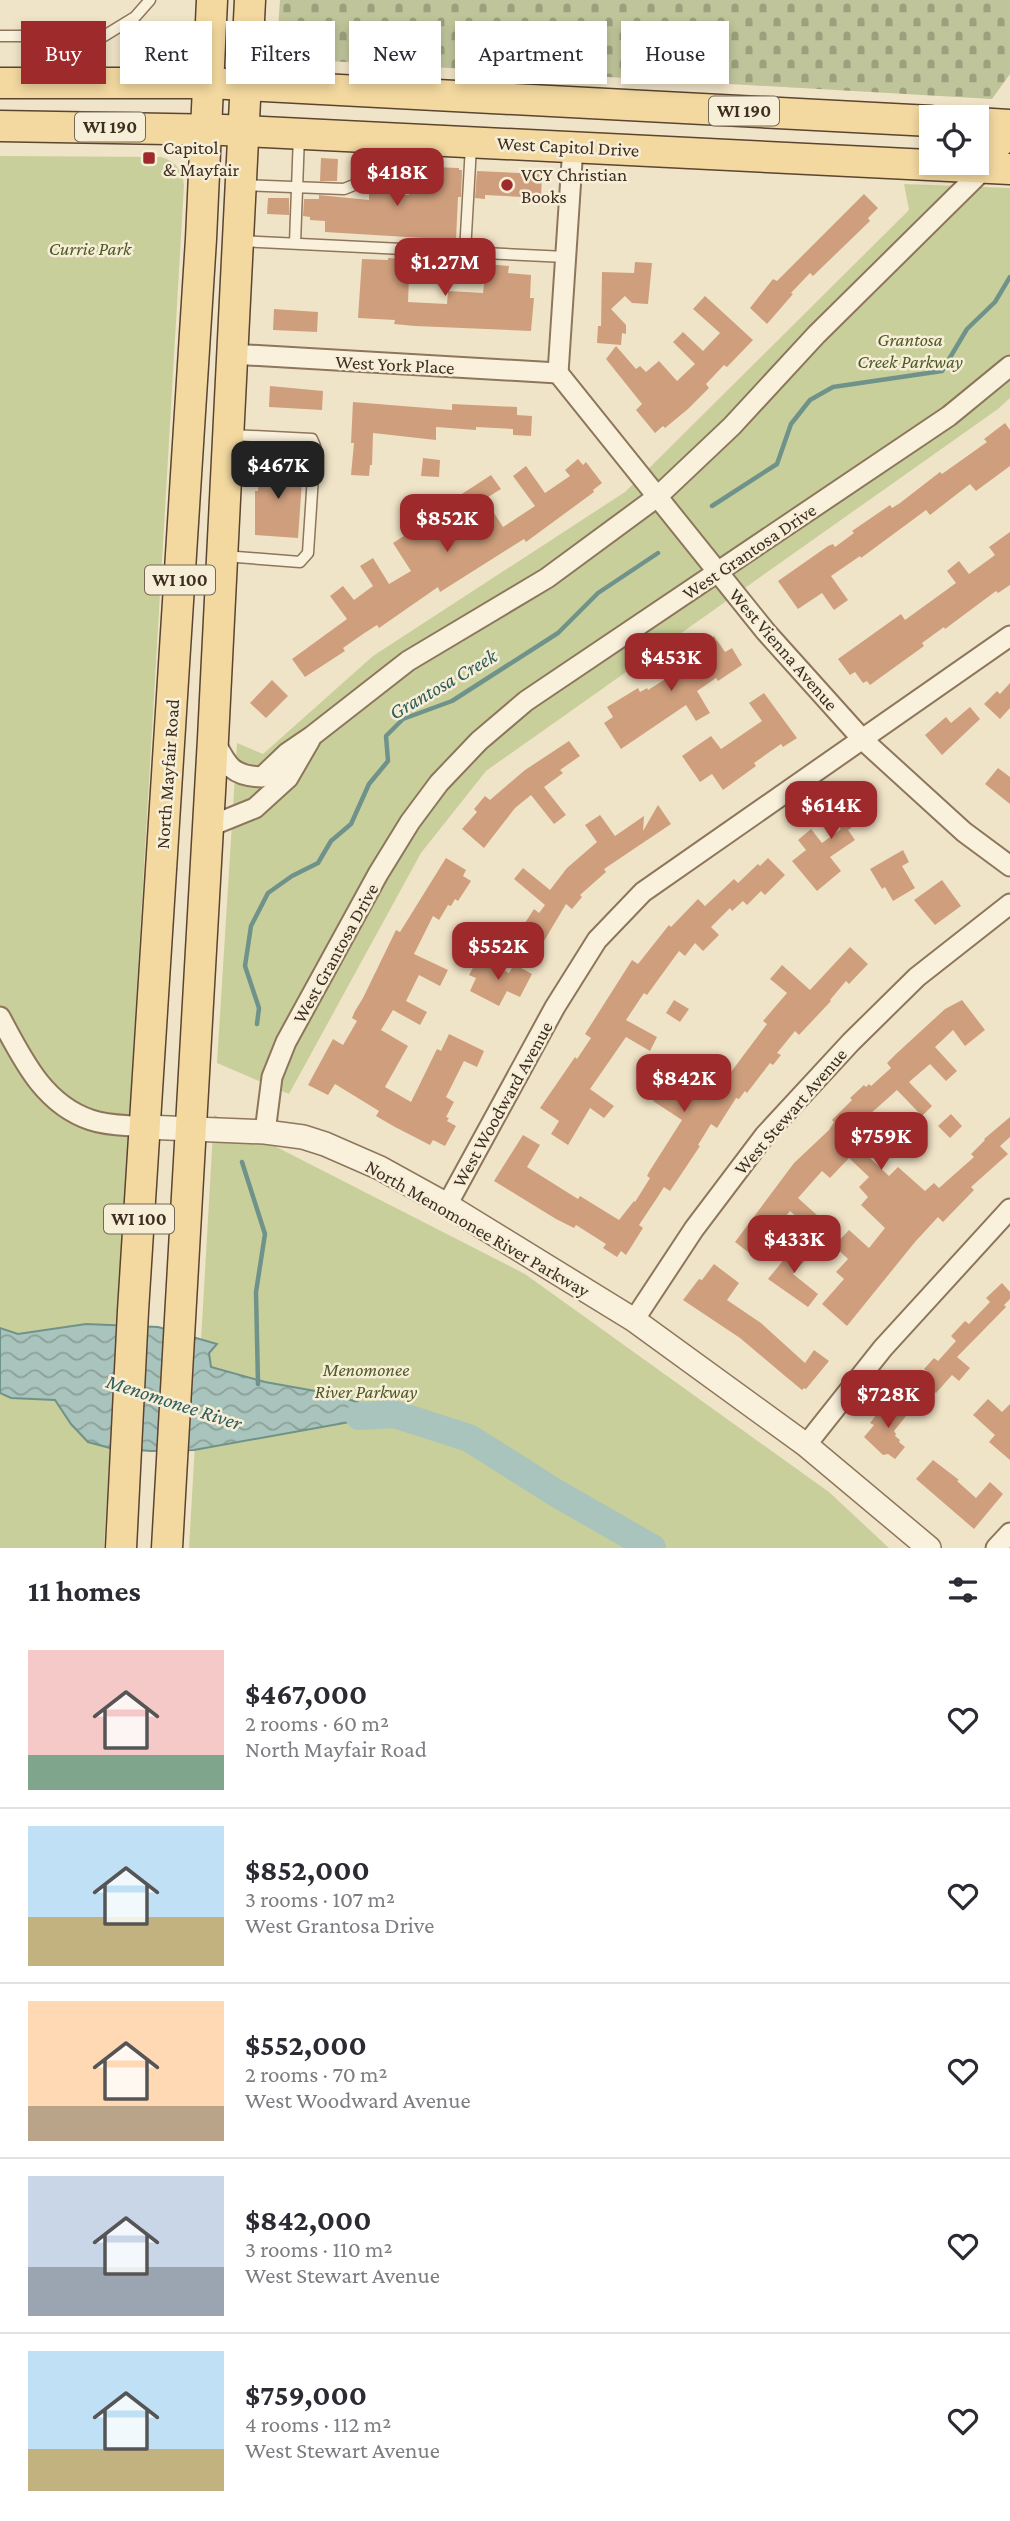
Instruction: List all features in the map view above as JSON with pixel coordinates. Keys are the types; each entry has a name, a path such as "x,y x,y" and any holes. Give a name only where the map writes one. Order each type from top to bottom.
{"main road":[{"name":"North Mayfair Road","path":"211,21 212,0"},
{"name":"WI 100","path":"167,1548 213,739 250,0"},
{"name":"WI 190","path":"0,83 21,83"},
{"name":"WI 190","path":"212,83 919,120"},
{"name":"North Mayfair Road","path":"121,1548 124,1460 208,84"},
{"path":"989,124 1010,125"},
{"name":"West Capitol Drive","path":"0,126 243,131 573,146 919,156"},
{"path":"990,161 992,148 1010,132"}],"street":[{"path":"558,373 573,146"},
{"path":"213,739 229,767 246,777 262,777 287,753 408,662 440,640 547,578 657,497 732,426 816,335 990,161"},
{"name":"West York Place","path":"232,354 558,373"},
{"name":"West Vienna Avenue","path":"558,373 766,632 863,740 964,832 1010,866"},
{"name":"West Grantosa Drive","path":"265,1132 272,1077 286,1042 378,874 410,822 439,783 479,741 526,701 1007,375"},
{"name":"West Woodward Avenue","path":"447,1205 555,1007 597,940 643,892 1010,636"},
{"path":"208,827 255,808 288,778 312,736"},
{"name":"West Stewart Avenue","path":"634,1320 694,1229 765,1135 851,1042 917,977 1010,904"},
{"name":"North Menomonee River Parkway","path":"0,1017 46,1093 63,1106 92,1121 145,1127 265,1132 303,1137 325,1143 380,1168 447,1205 634,1320 806,1445 929,1548"},
{"path":"806,1445 883,1348 1010,1209"},
{"path":"996,1548 1010,1533"}],"lane":[{"path":"106,35 135,17 150,0"},
{"path":"0,36 21,36"},
{"path":"295,243 299,134"},
{"path":"240,185 344,189 369,179 374,174 375,137"},
{"path":"465,252 471,142"},
{"path":"238,240 566,257"},
{"path":"222,556 300,562 308,553 315,446 313,439 228,435"}],"green space":[{"path":"280,0 1010,0 1010,74 992,99 729,84 729,21 621,21 621,78 607,77 607,21 455,21 455,68 441,67 441,21 349,21 349,62 335,61 335,21 279,21"},
{"name":"Currie Park","path":"0,156 161,157 178,167 184,186 104,1548 0,1548"},
{"name":"Grantosa Creek Parkway","path":"904,184 1010,188 1010,398 486,771 421,853 289,1094 217,1063 237,743 263,754 373,656 625,492 909,210"},
{"name":"Menomonee River Parkway","path":"214,1115 525,1274 829,1492 889,1548 189,1548"}],"water":[{"path":"86,1324 158,1327 217,1344 209,1353 211,1367 265,1382 332,1394 394,1414 194,1450 110,1448 88,1442 71,1424 55,1400 11,1398 0,1393 0,1328 18,1334"}],"building":[{"path":"321,158 338,159 337,181 320,181"},
{"path":"410,166 462,170 456,240 325,232 325,221 310,220 310,217 303,216 304,199 319,199 319,195 369,200 369,193 409,195"},
{"name":"VCY Christian Books","path":"477,171 542,174 541,198 485,195 485,199 475,198"},
{"path":"864,194 878,208 868,218 870,221 813,276 810,273 767,324 750,308 773,279 777,281"},
{"path":"268,198 289,198 289,215 267,214"},
{"path":"362,259 436,262 434,279 409,278 408,302 447,304 448,291 483,293 486,264 509,266 508,273 531,275 530,298 534,298 531,331 415,326 394,324 395,320 358,318"},
{"path":"635,262 652,263 648,304 632,303 625,296 611,309 626,325 626,334 622,333 621,345 597,343 598,326 601,326 602,272 634,273"},
{"path":"705,296 753,340 706,384 709,388 688,409 655,433 636,410 642,404 606,359 616,346 636,369 640,366 646,372 659,361 677,381 695,364 673,342 683,332 703,351 720,333 693,309"},
{"path":"274,309 318,312 317,332 273,330"},
{"path":"270,386 323,391 322,410 269,407"},
{"path":"353,402 452,410 452,404 517,407 517,415 532,416 531,436 513,435 513,429 476,427 476,430 436,427 436,440 373,433 369,476 351,475 354,443 351,443"},
{"path":"1005,423 1010,430 1010,466 976,491 970,484 930,515 926,510 861,558 860,556 831,576 848,600 834,610 822,593 798,609 778,581 828,546 833,544 835,547 854,533 852,531 890,505 892,508 900,503 940,472 942,474 987,442 984,439"},
{"path":"423,458 440,460 439,477 421,476"},
{"path":"578,459 583,465 586,462 602,483 594,492 526,542 524,539 440,592 438,587 379,628 377,625 363,634 343,648 345,651 305,677 292,659 347,619 330,596 343,586 354,600 373,586 360,566 373,558 389,584 411,571 393,543 424,523 422,520 491,475 501,489 485,499 503,527 535,506 513,476 526,466 545,493 570,476 565,470"},
{"path":"260,464 303,467 298,538 255,535 255,491 258,491"},
{"path":"1010,532 1010,585 998,593 996,591 945,629 944,627 922,643 924,646 870,685 867,681 863,683 855,672 850,675 838,659 901,614 905,620 956,583 947,571 959,561 969,574 995,555 989,547"},
{"path":"714,636 725,652 732,648 742,665 697,691 710,713 696,721 686,705 621,749 604,723 613,717 607,707 638,688 640,692 647,688 648,690 672,675 668,669 670,665"},
{"path":"272,680 288,696 266,718 250,703"},
{"path":"1010,683 1010,708 1000,719 984,704 997,691 1000,694"},
{"path":"764,693 797,738 783,747 781,744 723,790 712,774 700,782 682,756 711,736 721,749 762,721 749,703"},
{"path":"970,707 980,719 942,755 925,735 946,717 951,723"},
{"path":"569,741 580,756 560,770 563,773 544,787 566,815 554,824 531,795 515,808 484,848 462,829 477,812 474,809 485,796 490,800 525,770"},
{"path":"998,768 1010,777 1010,804 985,784"},
{"path":"855,789 872,813 848,830 855,840 830,857 841,871 817,891 792,861 806,850 798,840 811,829 822,843 841,829 827,810"},
{"path":"658,805 671,824 604,869 606,872 580,895 582,897 572,909 566,904 544,941 523,926 534,909 539,913 545,905 514,879 523,868 550,890 567,868 597,842 585,825 600,815 615,836 644,816 643,831"},
{"path":"903,850 909,862 902,866 915,888 893,901 870,869"},
{"path":"446,858 466,870 463,876 471,881 458,901 455,899 451,906 448,905 439,920 433,916 414,954 448,970 440,986 419,975 406,1001 427,1012 420,1025 393,1010 381,1030 408,1046 385,1087 411,1102 437,1049 441,1051 449,1034 484,1051 477,1067 464,1061 446,1097 454,1102 446,1117 449,1118 447,1121 456,1126 445,1146 433,1140 430,1145 395,1127 376,1116 379,1111 335,1084 328,1095 308,1085 333,1039 343,1045 357,1021 352,1018 355,1011 396,930 400,932"},
{"path":"768,858 785,875 765,895 761,891 747,905 743,901 732,911 730,908 711,927 719,935 703,951 695,943 685,956 679,951 647,995 644,993 626,1020 657,1037 650,1051 626,1037 590,1089 614,1106 604,1118 590,1108 568,1145 551,1134 559,1121 540,1108 591,1038 585,1034 632,960 638,964 669,925 671,927 698,899 705,906 734,879 738,883"},
{"path":"942,880 961,906 935,925 914,900"},
{"path":"850,947 868,964 849,984 846,981 799,1035 795,1031 777,1053 781,1055 773,1065 770,1063 747,1093 745,1091 739,1099 736,1098 717,1128 711,1124 698,1145 700,1146 670,1191 664,1187 639,1225 643,1228 626,1255 621,1251 617,1257 603,1248 606,1244 576,1225 574,1228 556,1219 494,1181 523,1135 540,1145 527,1167 578,1199 580,1196 619,1220 635,1202 650,1178 647,1176 649,1172 682,1120 653,1101 663,1087 687,1103 701,1082 685,1071 695,1057 723,1076 728,1069 731,1072 767,1024 763,1021 787,993 770,979 782,965 810,990"},
{"path":"485,960 509,973 514,964 532,974 520,997 507,991 499,1006 470,991 476,978 469,975 476,962 483,965"},
{"path":"674,1000 689,1009 680,1022 666,1013"},
{"path":"962,1000 985,1030 965,1046 953,1030 935,1047 957,1071 946,1081 930,1064 909,1082 932,1106 922,1116 897,1090 860,1123 865,1128 852,1141 889,1176 898,1167 925,1191 934,1183 939,1188 974,1157 971,1154 984,1139 1010,1117 1010,1137 1000,1146 1008,1154 971,1187 974,1190 943,1222 938,1217 847,1326 822,1304 844,1279 836,1272 848,1259 834,1246 849,1230 869,1248 885,1228 861,1205 868,1197 859,1187 869,1177 849,1158 830,1178 822,1171 798,1198 818,1216 808,1227 790,1211 766,1242 768,1243 757,1259 735,1242 794,1163 829,1130 834,1122 832,1120 852,1100 850,1098 864,1085 871,1086 891,1068 887,1063 896,1054 945,1009"},
{"path":"951,1114 962,1126 950,1138 938,1126"},
{"path":"800,1240 813,1251 793,1274 818,1294 808,1307 768,1279"},
{"path":"714,1264 739,1283 727,1300 761,1323 805,1363 814,1350 829,1361 806,1389 802,1390 740,1338 683,1300"},
{"path":"1002,1283 1010,1292 1010,1299 1004,1305 1006,1307 957,1357 970,1368 959,1381 952,1375 936,1393 922,1381 929,1373 924,1369 934,1358 938,1361 956,1341 951,1336 965,1321 969,1324 990,1302 986,1298"},
{"path":"895,1399 910,1411 894,1431 899,1442 905,1447 895,1459 888,1454 883,1455 864,1437 874,1425 870,1423 880,1410 884,1413"},
{"path":"988,1399 1002,1412 1010,1404 1010,1460 989,1442 995,1435 973,1415"},
{"path":"933,1460 959,1480 957,1481 976,1498 990,1482 1003,1494 974,1529 916,1479"}],"waterway":[{"name":"Grantosa Creek","path":"712,506 777,464 791,424 810,400 833,387 942,371 967,329 995,302 1010,277"},
{"name":"Grantosa Creek","path":"257,1024 259,1008 245,966 251,926 268,893 292,876 318,863 331,841 351,824 369,784 388,761 386,736 403,719 452,701 558,633 598,593 658,553"},
{"path":"242,1162 265,1234 256,1292 258,1384"},
{"name":"Menomonee River","path":"359,1416 394,1414 469,1438 556,1493 652,1548"}],"place":[{"name":"Capitol & Mayfair","path":"149,158"},
{"name":"VCY Christian Books","path":"507,185"}]}
